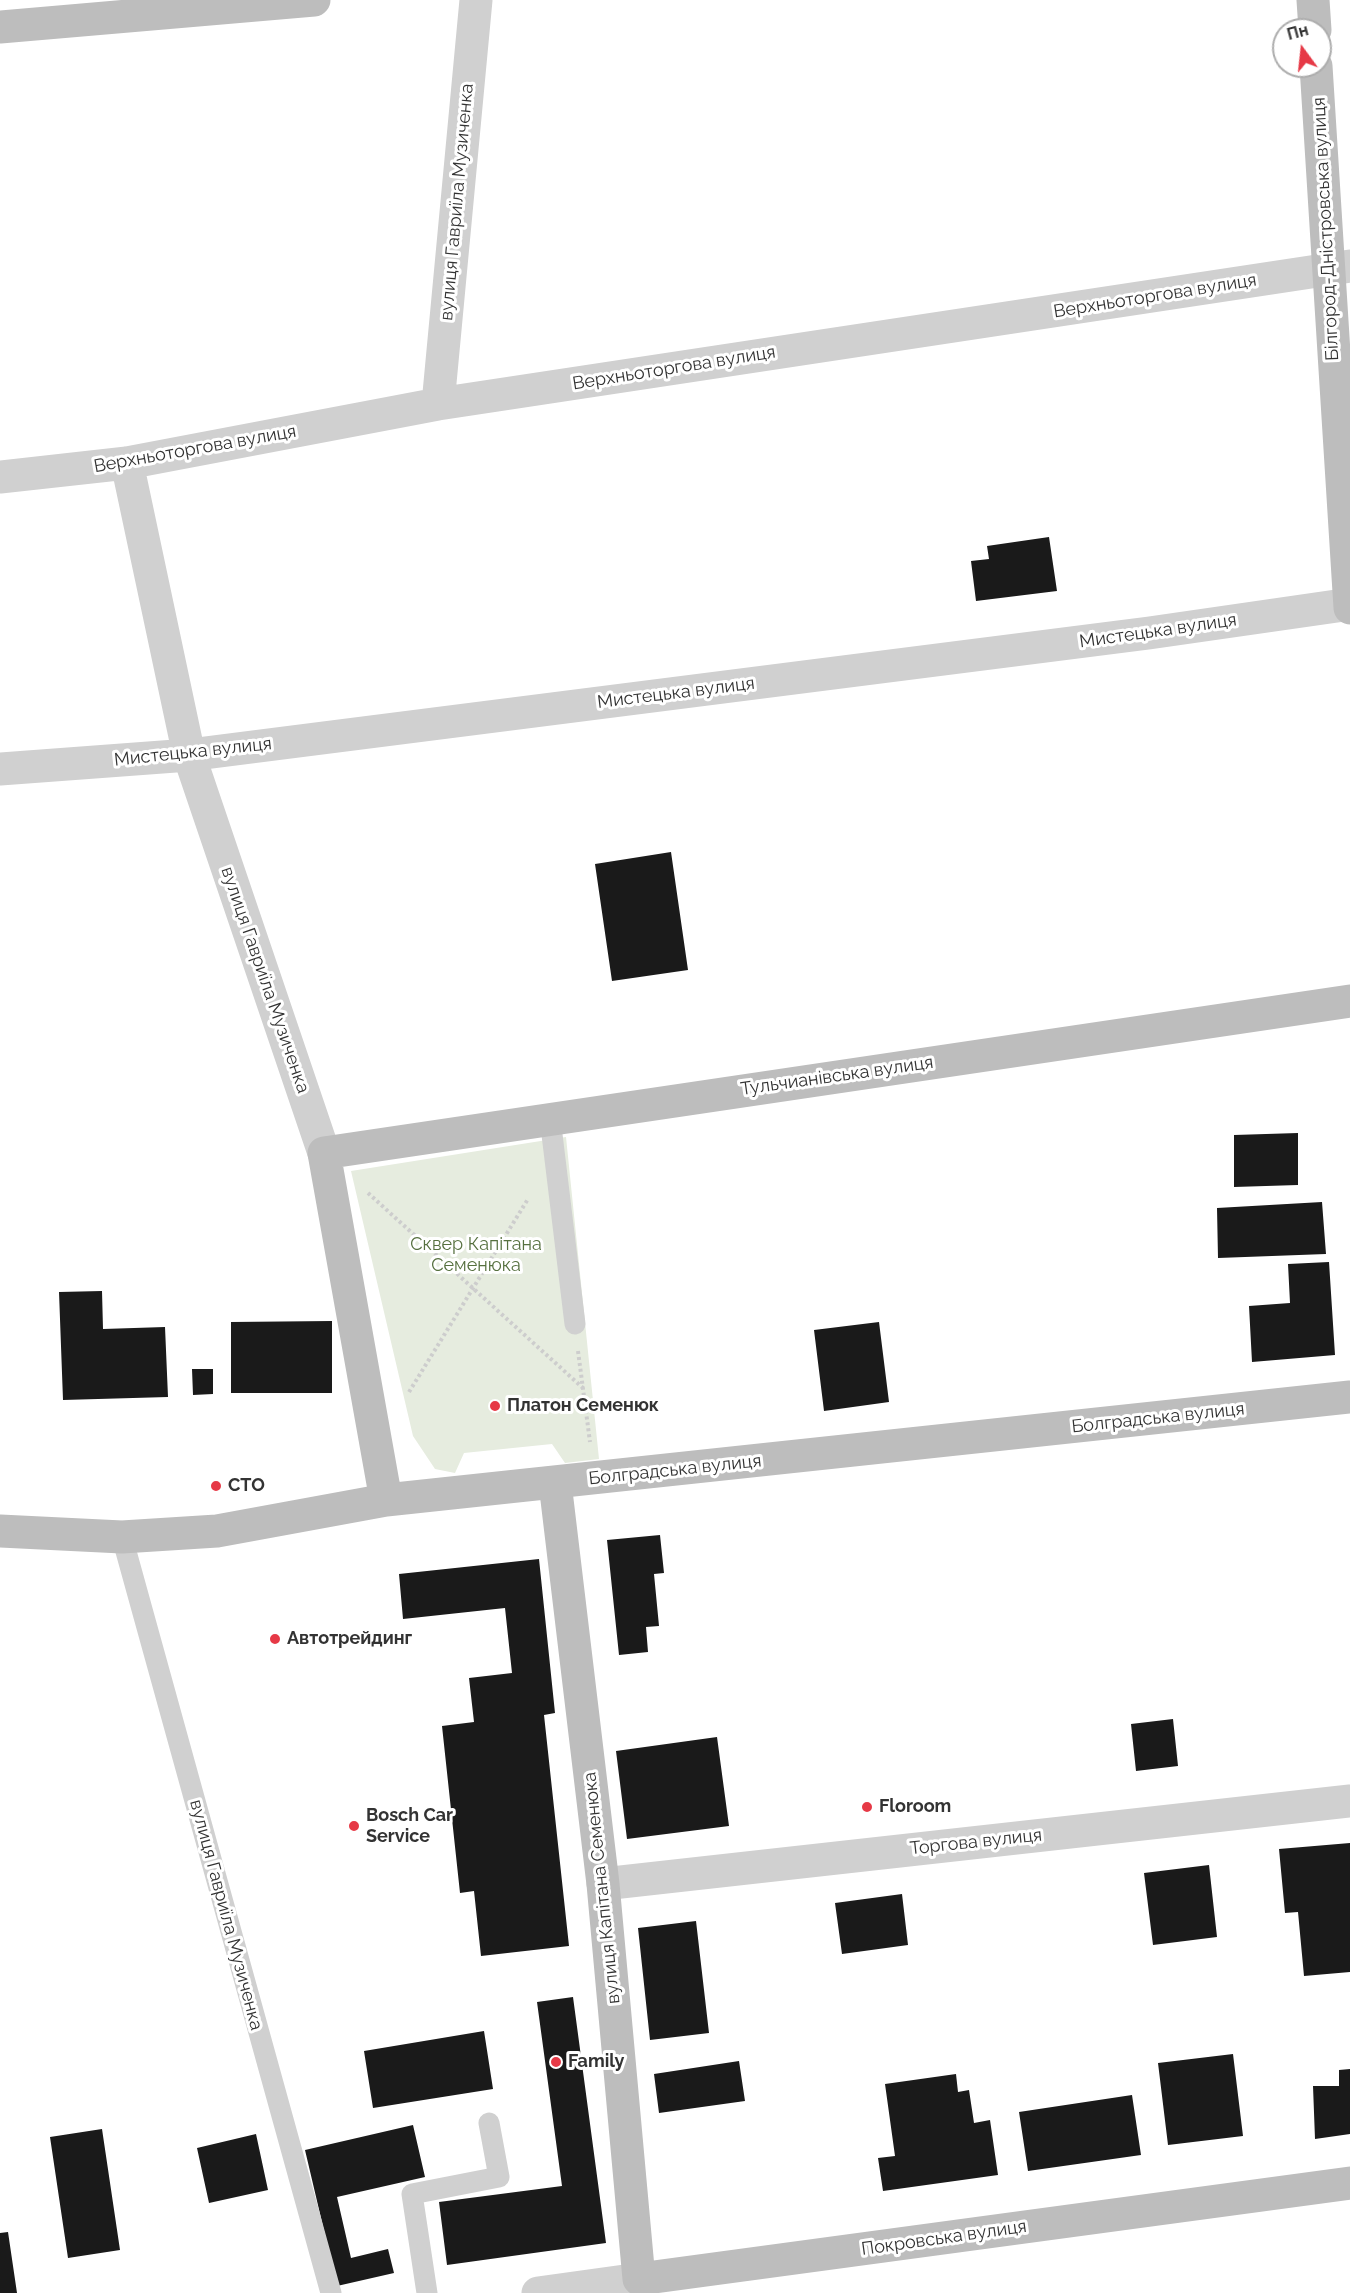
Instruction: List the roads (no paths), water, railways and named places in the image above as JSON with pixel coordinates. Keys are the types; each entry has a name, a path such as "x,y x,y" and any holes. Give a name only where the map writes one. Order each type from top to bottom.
{"main road":[{"path":"0,27 314,0"},
{"path":"1313,0 1314,18"},
{"name":"Білгород-Дністровська вулиця","path":"1317,78 1339,268 1350,605"},
{"name":"Тульчианівська вулиця","path":"324,1153 1350,1001"},
{"name":"вулиця Гавриїла Музиченка","path":"324,1153 386,1500"},
{"name":"Болградська вулиця","path":"0,1531 122,1538 218,1531 386,1500 1350,1397"},
{"name":"вулиця Капітана Семенюка","path":"555,1483 603,1884 639,2286"},
{"name":"Покровська вулиця","path":"639,2286 1350,2183"}],"street":[{"name":"вулиця Гавриїла Музиченка","path":"438,404 476,0"},
{"name":"Верхньоторгова вулиця","path":"0,477 127,463 438,404 1339,268"},
{"name":"вулиця Гавриїла Музиченка","path":"127,463 189,755 324,1153"},
{"name":"Мистецька вулиця","path":"0,769 189,755 1149,633 1350,605"},
{"name":"Торгова вулиця","path":"603,1884 1350,1801"},
{"name":"Покровська вулиця","path":"538,2293 639,2286"}],"lane":[{"path":"550,1118 575,1324"},
{"name":"вулиця Гавриїла Музиченка","path":"122,1538 331,2293"},
{"path":"427,2293 412,2194 499,2177 489,2123"}],"place":[{"name":"Платон Семенюк","path":"495,1406"},
{"name":"СТО","path":"216,1486"},
{"name":"Автотрейдинг","path":"275,1639"},
{"name":"Floroom","path":"867,1807"},
{"name":"Bosch Car Service","path":"354,1826"},
{"name":"Family","path":"556,2062"}],"park label":[{"name":"Сквер Капітана Семенюка","path":"476,1255"}]}
